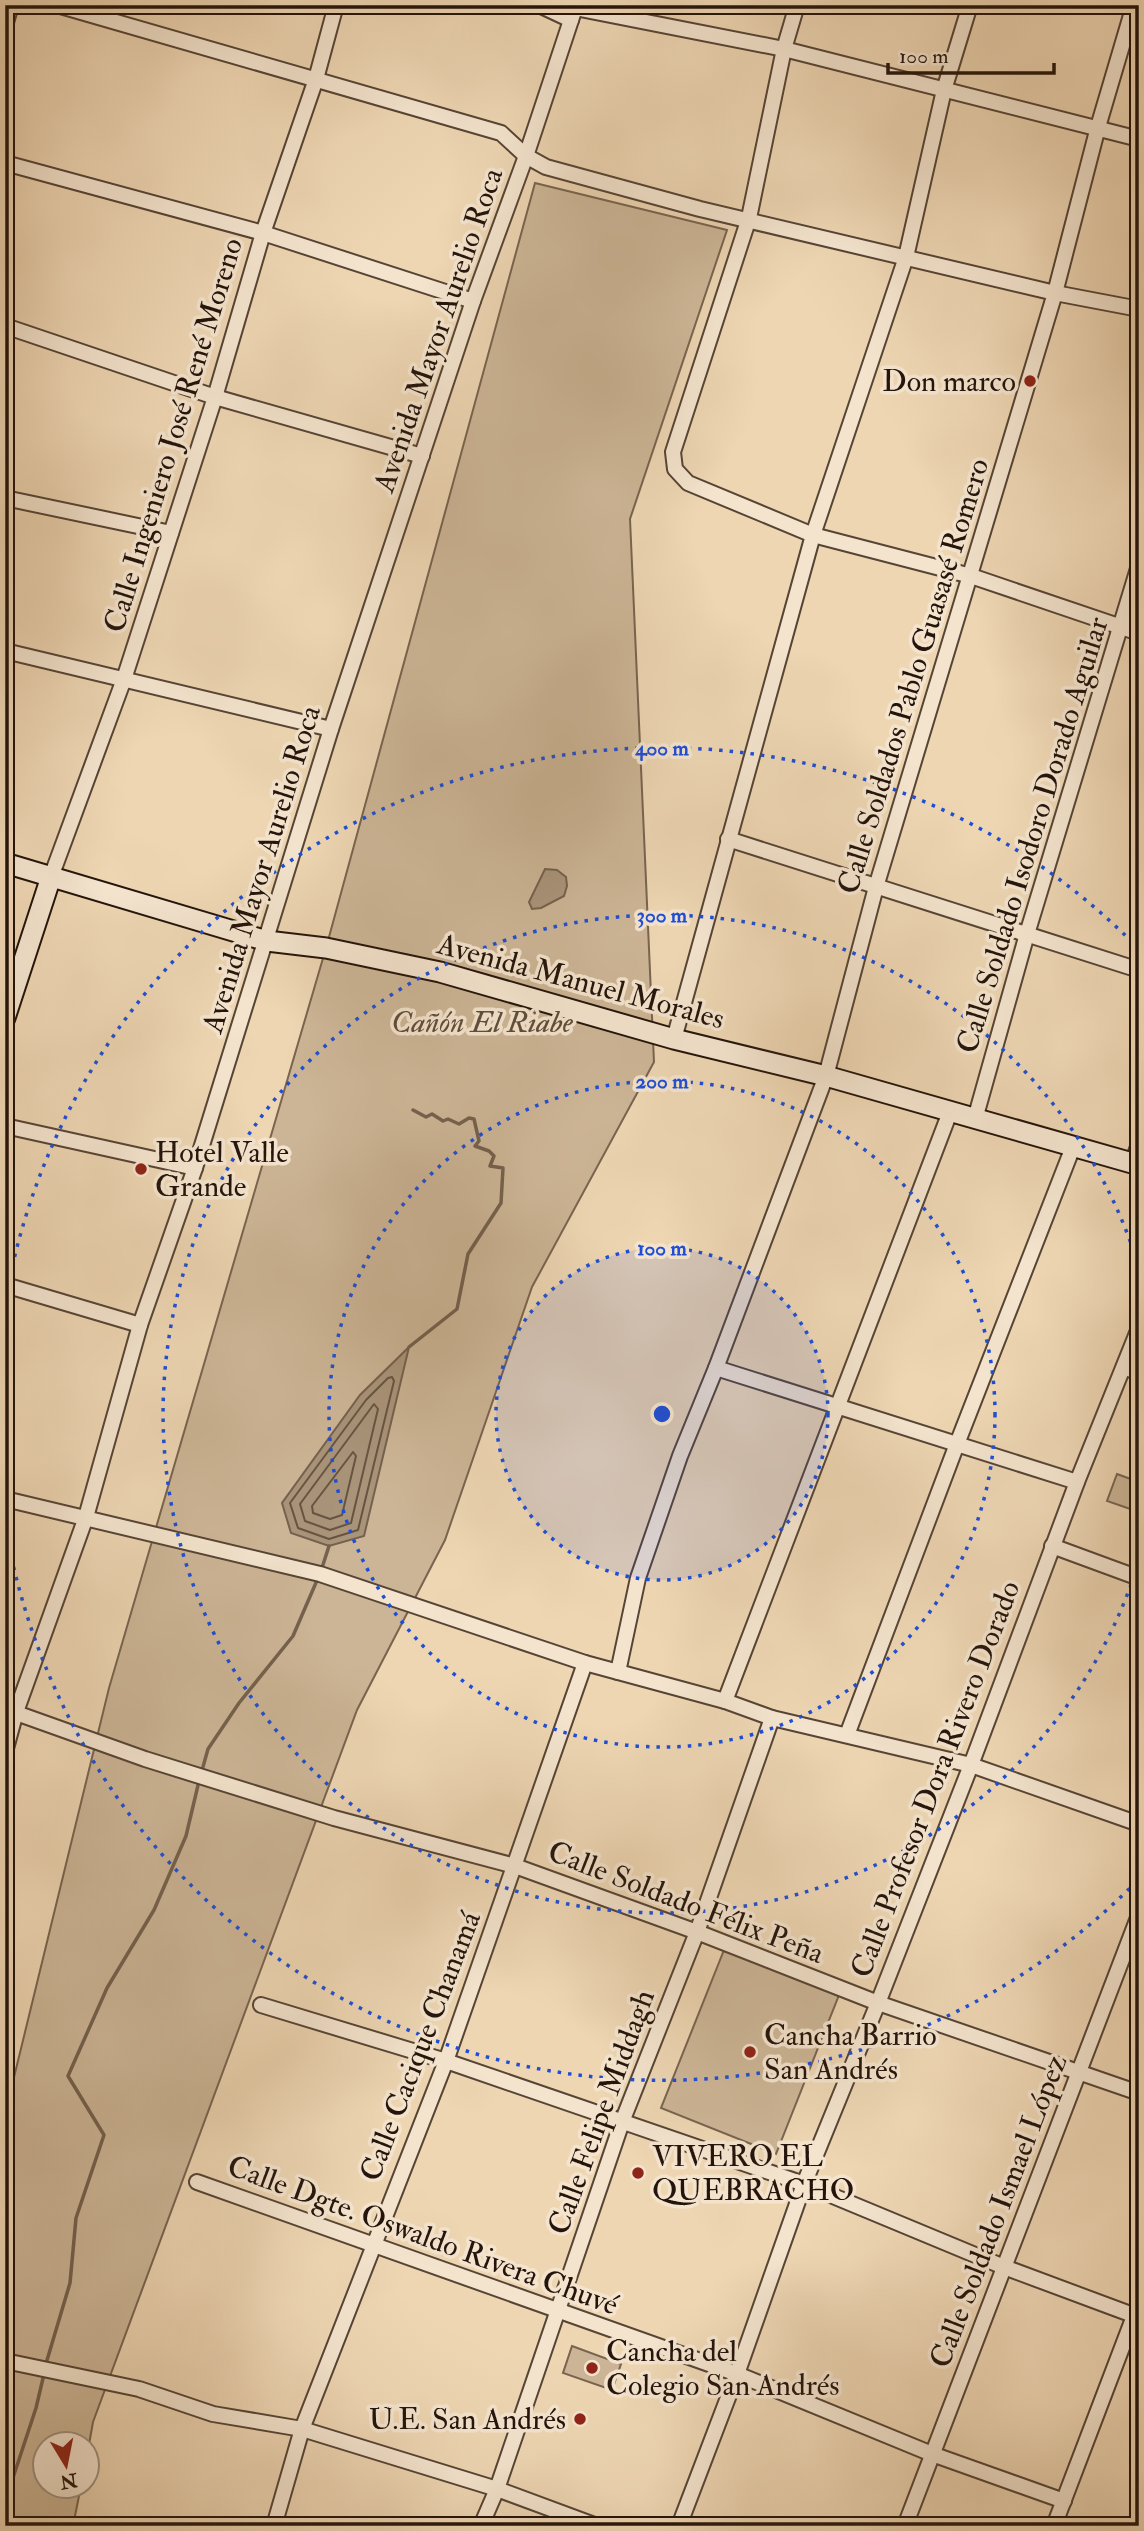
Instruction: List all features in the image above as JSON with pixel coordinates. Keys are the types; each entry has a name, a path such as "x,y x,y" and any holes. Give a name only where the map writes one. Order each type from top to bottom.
{"street":[{"path":"5,26 11,5"},
{"path":"57,5 501,132 526,156 546,167 700,209 749,218 1055,293 1139,310"},
{"name":"Calle Ingeniero José René Moreno","path":"51,877 124,679 172,533 263,233 316,79 336,5"},
{"path":"539,5 784,49 1139,139"},
{"path":"797,5 784,49 749,218 673,452 675,468 688,483 813,535 971,576 1139,634"},
{"path":"674,1039 813,535 906,257 944,90 970,5"},
{"name":"Calle Soldados Pablo Guasasé Romero","path":"826,1076 876,887 1055,293 1098,127 1134,5"},
{"name":"Avenida Mayor Aurelio Roca","path":"5,1752 11,1711 86,1517 140,1325 195,1168 331,729 473,301 526,156 574,11"},
{"path":"5,163 263,233 473,301"},
{"path":"5,326 215,397 422,456"},
{"path":"5,498 172,533"},
{"name":"Calle Soldado Isodoro Dorado Aguilar","path":"975,1119 1027,934 1139,565"},
{"path":"1121,628 1139,627"},
{"path":"5,651 331,729"},
{"path":"728,839 1139,970"},
{"name":"Avenida Manuel Morales","path":"5,863 267,941 326,948 440,972 674,1039 826,1076 1136,1165"},
{"path":"5,1018 51,877"},
{"path":"618,1672 638,1578 680,1456 826,1076"},
{"path":"725,1700 950,1112"},
{"path":"5,1126 195,1168"},
{"path":"1136,1165 1139,1144"},
{"path":"848,1735 957,1444 1073,1147"},
{"path":"5,1285 140,1325"},
{"name":"Calle Profesor Dora Rivero Dorado","path":"679,2526 737,2374 804,2184 878,2003 971,1765 1052,1546 1139,1328"},
{"path":"1124,1367 1139,1373"},
{"path":"716,1368 1077,1482"},
{"path":"5,1499 320,1574 585,1663 725,1700 772,1718 971,1765 1139,1825"},
{"path":"1052,1546 1139,1578"},
{"name":"Calle Cacique Chanamá","path":"274,2526 302,2429 446,2061 585,1663"},
{"name":"Calle Soldado Félix Peña","path":"11,1711 190,1773 334,1818 515,1866 697,1932 878,2003 1139,2094"},
{"name":"Calle Felipe Middagh","path":"481,2526 497,2489 622,2122 697,1932 772,1718"},
{"name":"Calle Soldado Ismael López","path":"905,2526 1139,1915"},
{"path":"261,2005 446,2061 804,2184 1004,2267 1136,2309 1054,2526"},
{"name":"Calle Dgte. Oswaldo Rivera Chuvé","path":"197,2182 737,2374 932,2454 1064,2501"},
{"path":"5,2361 139,2389 213,2414 302,2429 497,2489 597,2526"}],"green space":[{"name":"Cañón El Riabe","path":"535,183 727,230 630,519 654,1062 532,1287 445,1540 357,1710 92,2430 32,2430 32,2500 78,2500 73,2526 5,2526 5,2114 109,1688 326,948"},
{"path":"1117,1474 1139,1482 1139,1512 1107,1501"},
{"name":"Cancha Barrio San Andrés","path":"724,1950 839,1995 776,2154 661,2108"},
{"name":"Cancha del Colegio San Andrés","path":"572,2346 621,2364 612,2390 563,2373"}],"water":[{"path":"545,869 557,870 566,877 564,896 541,908 532,909 529,902"},
{"path":"409,1347 364,1536 329,1546 291,1533 282,1503 360,1395"}],"waterway":[{"path":"409,1347 457,1309 468,1254 501,1203 503,1168 490,1166 494,1156 475,1146 479,1141 474,1119 469,1118 459,1124 448,1119 443,1121 432,1114 426,1117 413,1110"},
{"path":"321,1571 329,1546"},
{"path":"201,1774 208,1749 239,1703 293,1636 318,1578"},
{"path":"45,2367 70,2283 76,2218 104,2135 68,2076 107,1988 154,1910 186,1836 199,1781"},
{"path":"5,2502 36,2408 44,2374"}],"place":[{"name":"Don marco","path":"1030,381"},
{"name":"Hotel Valle Grande","path":"141,1169"},
{"name":"Cancha Barrio San Andrés","path":"750,2052"},
{"name":"VIVERO EL QUEBRACHO","path":"638,2173"},
{"name":"Cancha del Colegio San Andrés","path":"592,2368"},
{"name":"U.E. San Andrés","path":"580,2419"}]}
